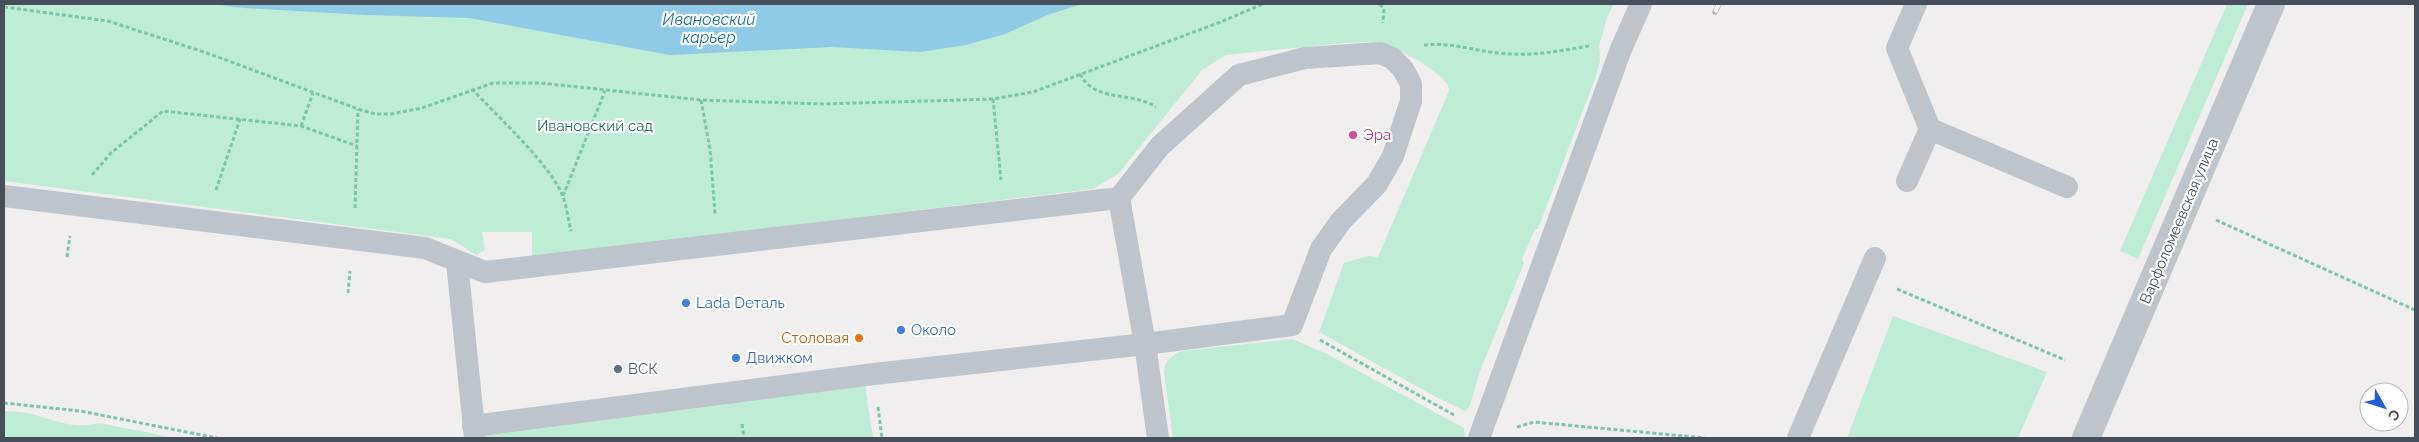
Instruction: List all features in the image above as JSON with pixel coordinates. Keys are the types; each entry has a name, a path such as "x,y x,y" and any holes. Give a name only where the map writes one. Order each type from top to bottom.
{"street":[{"name":"Варфоломеевская улица","path":"2086,438 2271,4"}],"lane":[{"path":"1479,438 1621,48 1640,4"},
{"path":"1916,4 1897,48 1930,129 2067,187"},
{"path":"4,196 425,248 485,272 1119,198 1160,146 1239,75 1305,58 1380,53 1392,58 1403,69 1411,84 1411,101 1393,156 1377,184 1341,221 1321,249 1292,325 1145,344 874,374 474,432 457,262"},
{"path":"1908,181 1930,129"},
{"path":"1119,198 1145,344 1158,438"},
{"path":"1798,438 1871,267"}],"path":[{"path":"4,7 108,21 207,53 358,109 374,114 391,114 422,108 493,83 523,83 701,100 822,104 993,99 1033,92 1218,23 1263,4"},
{"path":"1392,58 1411,47 1434,44 1476,48 1498,53 1536,55 1592,46"},
{"path":"1080,74 1085,84 1096,91 1136,98 1152,104 1164,112 1180,129"},
{"path":"472,89 541,163 563,196 577,261"},
{"path":"563,196 605,91"},
{"path":"301,126 313,92"},
{"path":"993,99 1000,159 1002,211"},
{"path":"701,100 710,149 716,245"},
{"path":"348,293 354,240 358,109"},
{"path":"74,205 87,181 111,153 163,111 301,126 357,146"},
{"path":"206,221 240,119"},
{"path":"2211,218 2415,310"},
{"path":"1871,267 2065,360"},
{"path":"1292,325 1460,418"},
{"path":"4,403 80,411 217,438"},
{"path":"1509,430 1534,422 1705,438"}],"green space":[{"name":"Ивановский сад","path":"4,4 1614,4 1608,15 1599,45 1600,61 1597,73 1538,229 1535,229 1522,259 1524,263 1480,371 1470,406 1465,411 1319,332 1344,263 1368,256 1378,257 1449,91 1448,85 1440,76 1418,60 1381,42 1344,43 1226,55 1202,70 1118,174 1093,189 532,257 532,232 482,232 485,250 476,255 451,239 4,181"},
{"path":"2227,4 2248,4 2138,259 2120,251"},
{"path":"1893,316 2047,372 2018,438 1847,438"},
{"path":"1292,339 1327,354 1464,428 1465,438 1173,438 1164,372 1167,361 1182,351"},
{"path":"865,385 873,438 484,438 483,434"},
{"path":"4,411 28,413 72,425 99,423 176,438 4,438"}],"water":[{"name":"Ивановский карьер","path":"213,4 1082,4 1050,14 1005,34 966,45 920,52 832,47 670,55 469,18 366,15 244,8"}],"railway":[{"path":"1715,12 1719,4"}],"place":[{"name":"Эра","path":"1353,135"},
{"name":"Lada Dеталь","path":"686,303"},
{"name":"Около","path":"901,330"},
{"name":"Столовая","path":"859,338"},
{"name":"Движком","path":"736,358"},
{"name":"ВСК","path":"618,369"}]}
